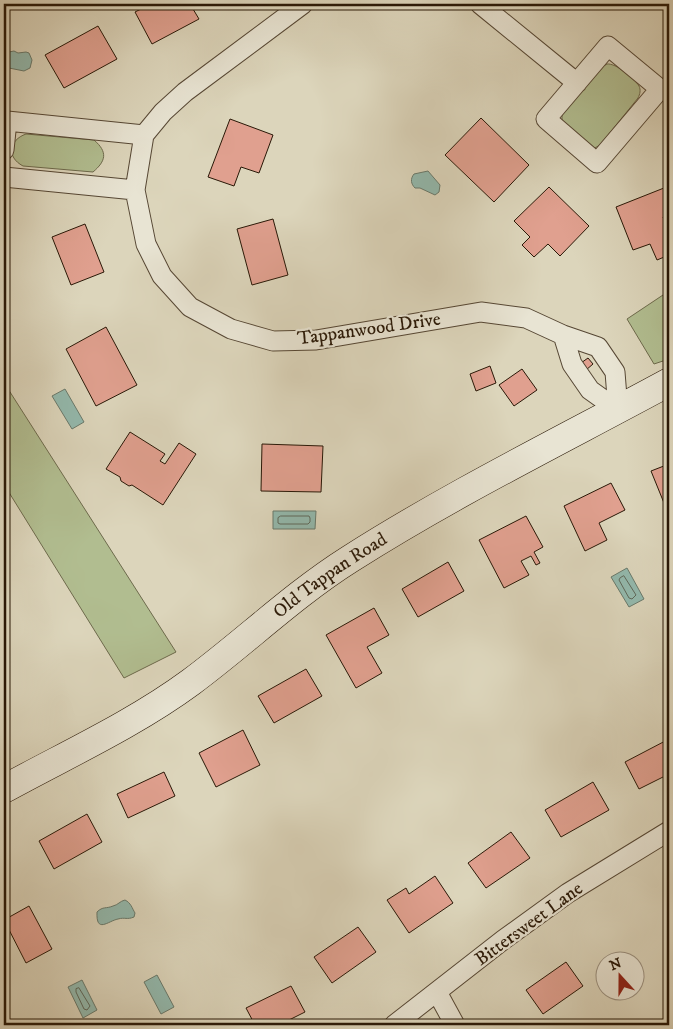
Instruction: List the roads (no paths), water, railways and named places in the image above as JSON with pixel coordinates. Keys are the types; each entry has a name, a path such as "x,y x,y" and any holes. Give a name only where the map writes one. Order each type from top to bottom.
{"street":[{"path":"4,150 7,121 144,135 163,112 185,92 303,4"},
{"path":"480,4 577,83"},
{"path":"608,46 660,89 598,163 546,120 577,83 608,46"},
{"name":"Tappanwood Drive","path":"144,135 135,190 146,244 162,276 190,307 231,329 273,341 316,340 481,312 526,318 563,335 598,347 615,372 618,410"},
{"path":"4,177 135,190"},
{"path":"563,335 572,364 590,390 618,410"},
{"name":"Old Tappan Road","path":"4,789 135,718 190,682 300,594 348,560 415,519 669,382"},
{"name":"Bittersweet Lane","path":"394,1025 503,940 568,893 669,832"},
{"path":"437,992 455,1025"}],"water":[{"path":"14,51 29,53 32,60 30,68 24,71 4,67 4,53"},
{"path":"428,171 440,185 439,192 435,195 420,188 415,188 412,183 414,174"},
{"path":"65,389 84,422 72,429 52,396"},
{"path":"273,511 316,511 315,529 273,529"},
{"path":"627,568 644,599 629,607 611,577"},
{"path":"125,900 132,907 135,913 134,917 122,918 103,924 98,923 97,912 99,910 111,907"},
{"path":"157,975 174,1007 161,1014 144,982"},
{"path":"82,980 97,1010 83,1018 68,987"}]}
